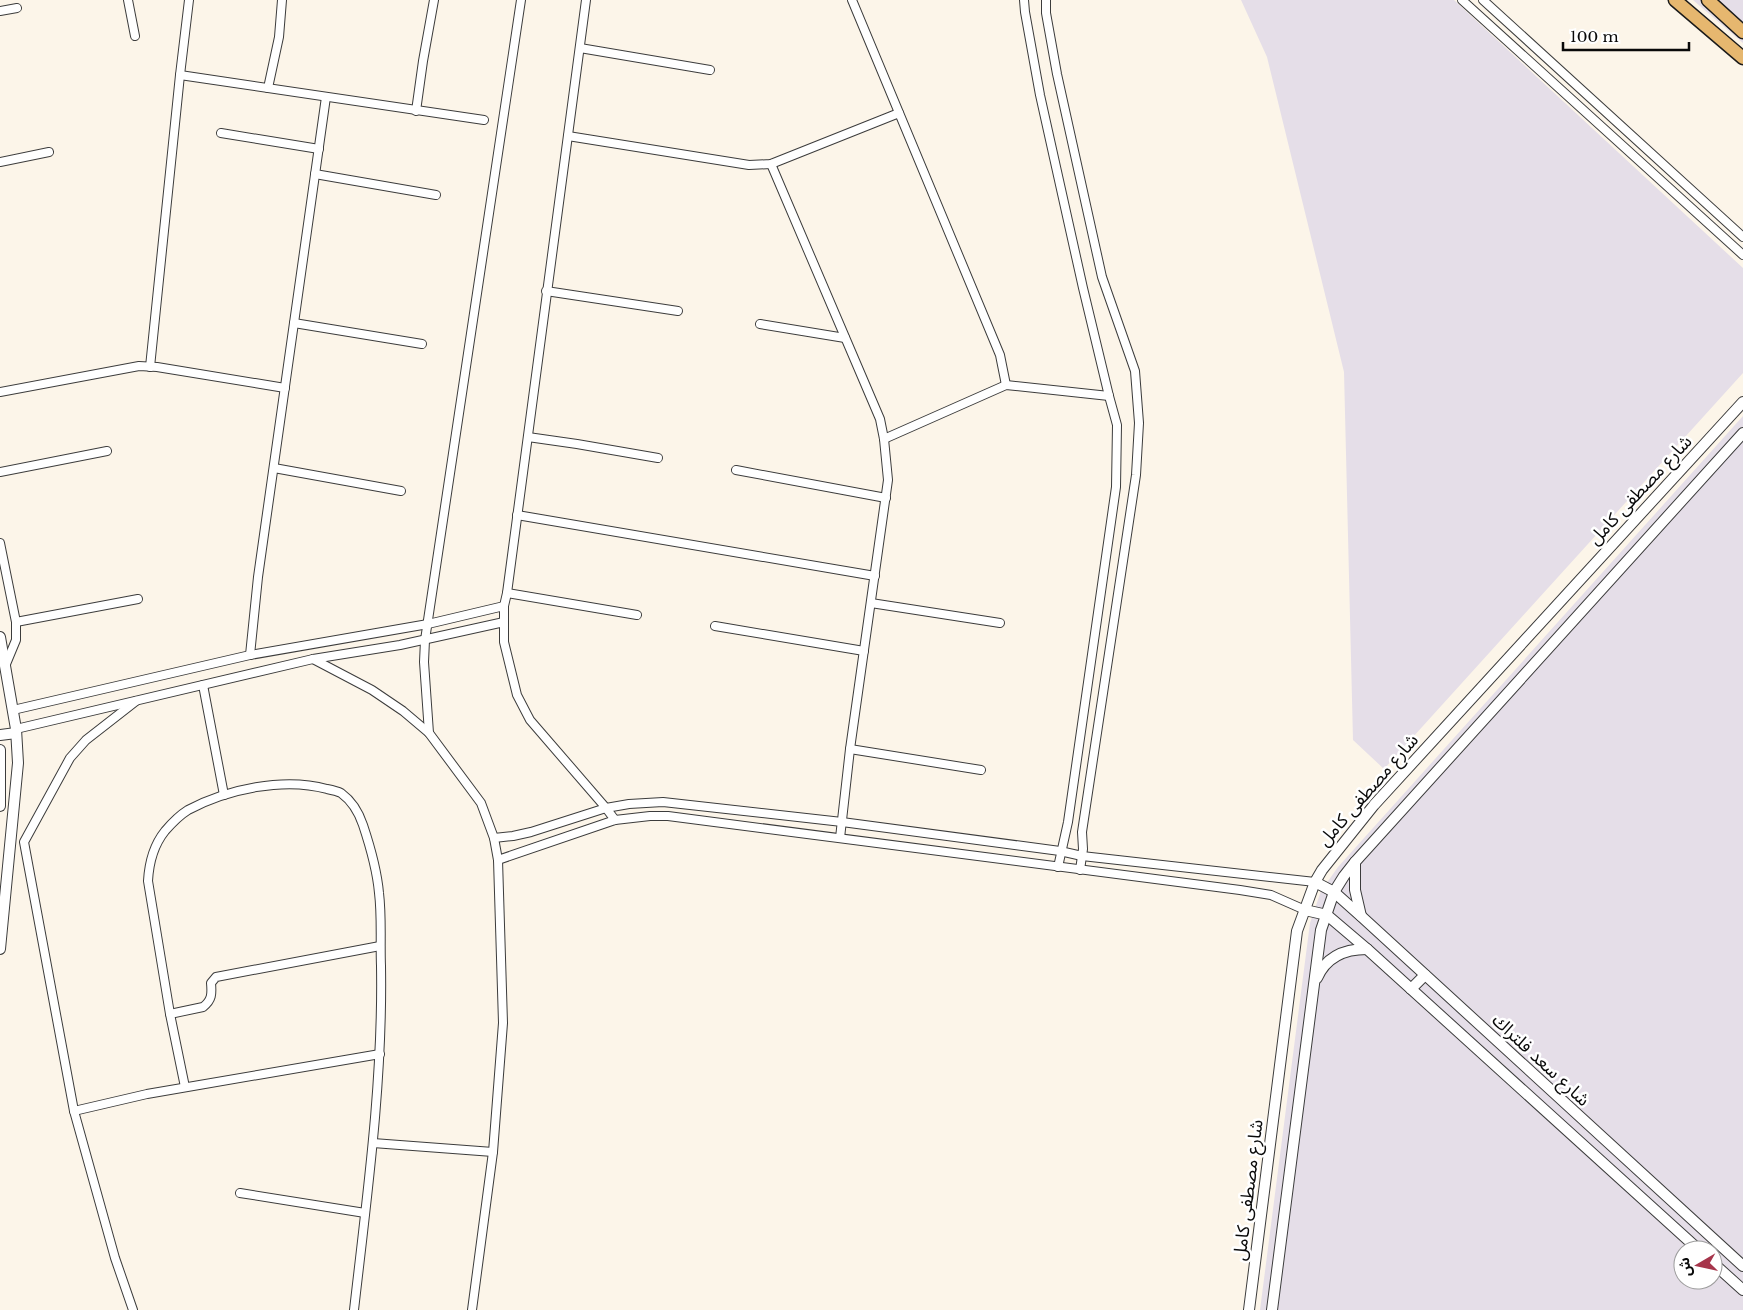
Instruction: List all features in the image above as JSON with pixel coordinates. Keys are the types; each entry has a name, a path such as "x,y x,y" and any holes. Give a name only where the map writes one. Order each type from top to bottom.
{"main road":[{"path":"1675,0 1743,58"},
{"path":"1708,0 1743,32"}],"street":[{"path":"128,0 135,36"},
{"path":"150,367 189,0"},
{"path":"268,88 279,37 282,0"},
{"path":"416,111 434,0"},
{"path":"429,733 424,662 425,640 521,0"},
{"path":"586,0 504,606 504,642 509,669 517,695 530,720 615,820"},
{"path":"852,0 1000,355 1006,385"},
{"path":"1024,0 1040,95 1109,396 1118,425 1116,486 1068,822 1060,851 1058,867"},
{"path":"1046,0 1046,13 1057,74 1102,277 1134,371 1139,424 1136,476 1082,832 1080,870"},
{"path":"1462,0 1743,255"},
{"path":"1483,0 1743,237"},
{"path":"0,11 17,8"},
{"path":"580,48 710,70"},
{"path":"180,75 484,120"},
{"path":"250,655 258,577 326,97"},
{"path":"568,136 749,165 771,164 899,113"},
{"path":"221,133 319,149"},
{"path":"0,162 49,152"},
{"path":"771,164 880,418 884,439 888,480 850,749 840,838"},
{"path":"315,174 436,195"},
{"path":"546,291 678,312"},
{"path":"294,323 422,344"},
{"path":"760,324 845,338"},
{"path":"0,392 120,369 150,367 285,388"},
{"path":"884,439 1006,385 1109,396"},
{"name":"شارع مصطفى كامل","path":"1249,1310 1297,931 1315,882 1335,852 1394,782 1743,402"},
{"path":"1272,1310 1320,930 1334,892 1354,862 1743,433"},
{"path":"528,437 658,458"},
{"path":"0,472 107,452"},
{"path":"274,468 401,491"},
{"path":"736,470 886,498"},
{"path":"517,515 875,576"},
{"path":"0,543 16,622 16,640 6,664"},
{"path":"507,593 636,615"},
{"path":"16,622 138,599"},
{"path":"871,603 1000,623"},
{"path":"13,710 250,655 428,624 504,606"},
{"path":"0,735 313,659 425,640 504,622"},
{"path":"715,626 864,651"},
{"path":"0,637 13,710 18,763 0,949"},
{"path":"313,659 372,690 404,711 429,733 481,803 494,838 498,860 503,1023 493,1152 472,1310"},
{"path":"203,685 224,795"},
{"path":"133,1310 115,1258 74,1111 24,842 70,758 86,740 136,701"},
{"path":"850,749 981,770"},
{"path":"0,750 0,806"},
{"path":"185,1088 170,1014 148,881 149,867 158,842 166,830 187,811 224,795 282,783 318,786 340,792 349,800 362,824 379,891 380,1054 373,1142 354,1310"},
{"path":"494,838 531,832 606,808 630,804 671,803 842,822 1060,851 1082,856 1315,882"},
{"path":"498,860 615,820 641,816 668,816 1240,890 1270,895 1305,910"},
{"path":"11,840 24,842"},
{"path":"1354,862 1355,890 1362,917"},
{"path":"1240,890 1242,875"},
{"name":"شارع سعد فلتراك","path":"1315,882 1334,892 1362,917 1743,1266"},
{"name":"شارع سعد فلتراك","path":"1305,910 1327,915 1367,948 1688,1240"},
{"path":"170,1014 203,1007 207,1004 212,994 211,983 216,977 380,946"},
{"path":"1314,984 1319,973 1334,957 1344,952 1367,948"},
{"path":"1411,989 1424,975"},
{"path":"1430,1006 1443,992"},
{"path":"74,1111 147,1094 380,1054"},
{"path":"373,1142 493,1152"},
{"path":"1636,1193 1648,1180"},
{"path":"240,1193 365,1213"},
{"path":"1652,1207 1664,1194"},
{"path":"1723,1272 1743,1290"}],"shaded area":[{"path":"1241,0 1454,0 1743,268 1743,373 1384,769 1353,740 1344,372 1267,57"},
{"path":"1693,0 1743,0 1743,43"},
{"path":"1743,416 1743,1310 1260,1310 1310,923 1321,891 1338,867"}]}
